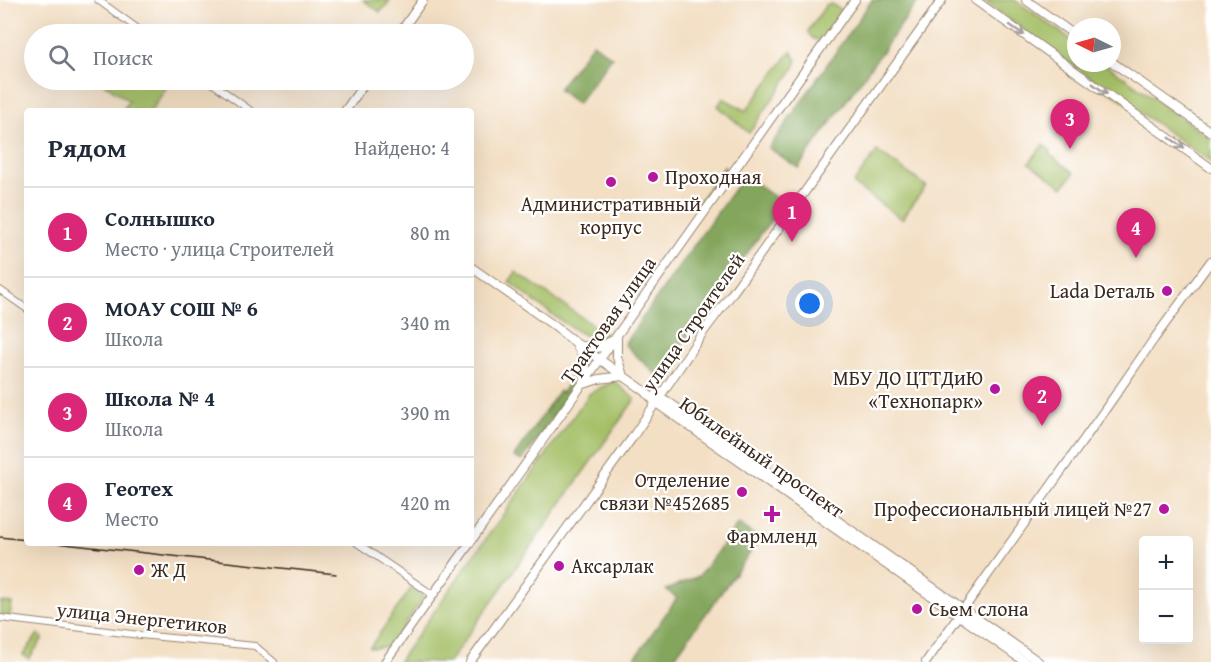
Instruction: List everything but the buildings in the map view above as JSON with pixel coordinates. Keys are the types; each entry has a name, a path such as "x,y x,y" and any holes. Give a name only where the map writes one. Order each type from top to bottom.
{"main road":[{"path":"406,24 423,0"},
{"name":"Трактовая улица","path":"474,536 855,0"},
{"name":"улица Строителей","path":"470,662 942,0"},
{"path":"975,0 1211,168"},
{"path":"1026,0 1067,30"},
{"path":"1121,68 1211,132"},
{"path":"347,108 360,90"},
{"path":"926,662 1211,261"},
{"path":"474,269 622,376 962,612 1039,662"},
{"path":"576,344 598,348 617,337"},
{"path":"617,337 617,357 622,376"},
{"path":"576,344 586,363 584,384 599,379 622,376"},
{"name":"Трактовая улица","path":"385,662 467,546"},
{"path":"962,612 1025,662"}],"street":[{"path":"98,0 131,24"},
{"path":"222,90 247,108"},
{"path":"0,290 24,307"},
{"path":"361,546 433,595"},
{"name":"улица Энергетиков","path":"0,618 255,646 274,662"}],"green space":[{"path":"363,0 390,0 380,12"},
{"path":"872,0 919,0 798,168 769,148"},
{"path":"983,0 1015,0 1067,37 1067,61"},
{"path":"831,4 841,10 842,14 822,40 817,40 810,36 808,31 826,5"},
{"path":"593,43 612,57 577,104 558,89"},
{"path":"791,51 797,61 793,70 749,133 718,106 723,98 746,111"},
{"path":"1082,72 1117,72 1211,139 1211,162"},
{"path":"113,90 165,90 153,108 124,108 129,101"},
{"path":"1043,145 1051,151 1049,154 1074,173 1063,187 1029,163"},
{"path":"877,151 926,186 902,219 853,184"},
{"path":"724,166 726,172 702,207 697,205"},
{"path":"744,175 783,203 659,377 624,344"},
{"path":"516,272 607,335 602,341 593,339 555,316 509,282"},
{"path":"578,365 582,372 578,380 522,461 514,457 559,391 562,393"},
{"path":"614,381 635,399 449,662 398,662 590,393"},
{"path":"738,524 760,539 671,662 632,662 677,598 666,590 699,576"},
{"path":"412,587 424,597 390,646 370,647"},
{"path":"0,602 12,603 10,616 0,615"},
{"path":"38,634 43,638 29,659 23,655"}],"railway":[{"path":"0,537 24,540"},
{"path":"82,546 336,574"}],"place":[{"name":"Школа № 4","path":"1070,149"},
{"name":"Проходная","path":"653,177"},
{"name":"Административный корпус","path":"611,182"},
{"name":"Солнышко","path":"792,242"},
{"name":"Геотех","path":"1136,258"},
{"name":"Lada Dеталь","path":"1167,291"},
{"name":"МБУ ДО ЦТТДиЮ «Технопарк»","path":"995,389"},
{"name":"МОАУ СОШ № 6","path":"1042,426"},
{"name":"Отделение связи №452685","path":"742,492"},
{"name":"Профессиональный лицей №27","path":"1164,509"},
{"name":"Фармленд","path":"772,514"},
{"name":"Аксарлак","path":"559,566"},
{"name":"Ж Д","path":"139,570"},
{"name":"Сьем слона","path":"917,609"}]}
